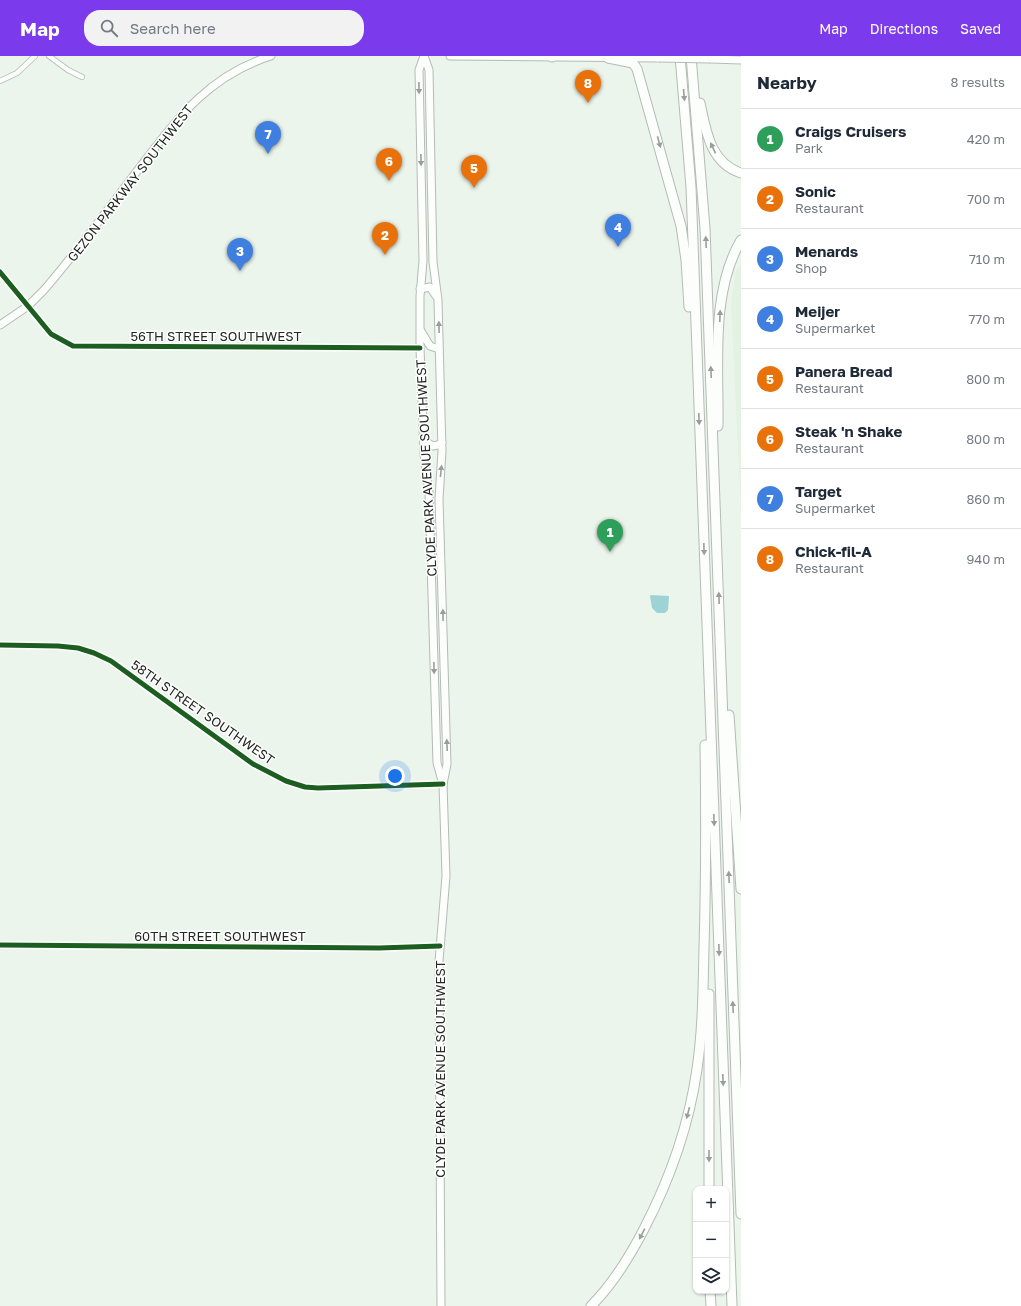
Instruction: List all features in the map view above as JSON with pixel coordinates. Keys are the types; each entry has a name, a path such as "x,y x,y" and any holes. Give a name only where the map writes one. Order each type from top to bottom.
{"highway":[{"path":"679,56 683,80 690,180 732,1306"},
{"path":"691,56 706,130 712,148 722,163 741,173"},
{"path":"691,56 705,228 741,1214"},
{"path":"608,58 630,62 636,66 653,120 683,232 690,324 697,366"},
{"path":"716,509 720,303 726,274 741,240"},
{"path":"705,572 702,647 705,730 706,893 709,1009 709,1186"},
{"path":"720,637 727,692 741,889"},
{"path":"591,1306 616,1275 637,1243 658,1200 682,1137 695,1082 700,1041 706,893"},
{"path":"710,1294 710,1306"}],"main road":[{"name":"GEZON PARKWAY SOUTHWEST","path":"0,325 28,306 44,290 62,269 166,133 195,100 234,71 271,56"},
{"name":"CLYDE PARK AVENUE SOUTHWEST","path":"424,56 419,70 423,261 420,289 420,348 423,433 430,517 437,764 443,784"},
{"name":"CLYDE PARK AVENUE SOUTHWEST","path":"424,56 429,70 433,262 438,304 442,442 439,490 447,764 443,784 446,869 440,946 441,1306"},
{"path":"450,56 552,56 741,60"},
{"path":"420,289 426,286 431,288 438,304"},
{"path":"420,329 430,346 439,349"},
{"path":"423,433 431,445 438,446 442,442"},
{"path":"430,517 434,528 441,530"}],"street":[{"path":"0,81 17,73 35,56"},
{"path":"49,56 68,70 82,77"},
{"name":"56TH STREET SOUTHWEST","path":"0,272 51,334 74,346 420,348"},
{"name":"58TH STREET SOUTHWEST","path":"0,645 78,648 111,661 253,764 286,781 305,787 318,788 443,784"},
{"name":"60TH STREET SOUTHWEST","path":"0,945 379,948 440,946"}],"shaded area":[{"path":"741,263 741,513 731,305 735,273"}],"water":[{"path":"651,595 669,596 668,610 665,613 657,613 652,608"}],"cycle path":[{"path":"0,272 51,334 73,346 420,348"},
{"path":"0,645 58,646 78,648 94,653 111,661 253,764 286,781 305,787 318,788 443,784"},
{"path":"0,945 379,948 440,946"}],"place":[{"name":"Chick-fil-A","path":"588,103"},
{"name":"Target","path":"268,154"},
{"name":"Steak 'n Shake","path":"389,181"},
{"name":"Panera Bread","path":"474,188"},
{"name":"Meijer","path":"618,247"},
{"name":"Sonic","path":"385,255"},
{"name":"Menards","path":"240,271"},
{"name":"Craigs Cruisers","path":"610,552"}]}
